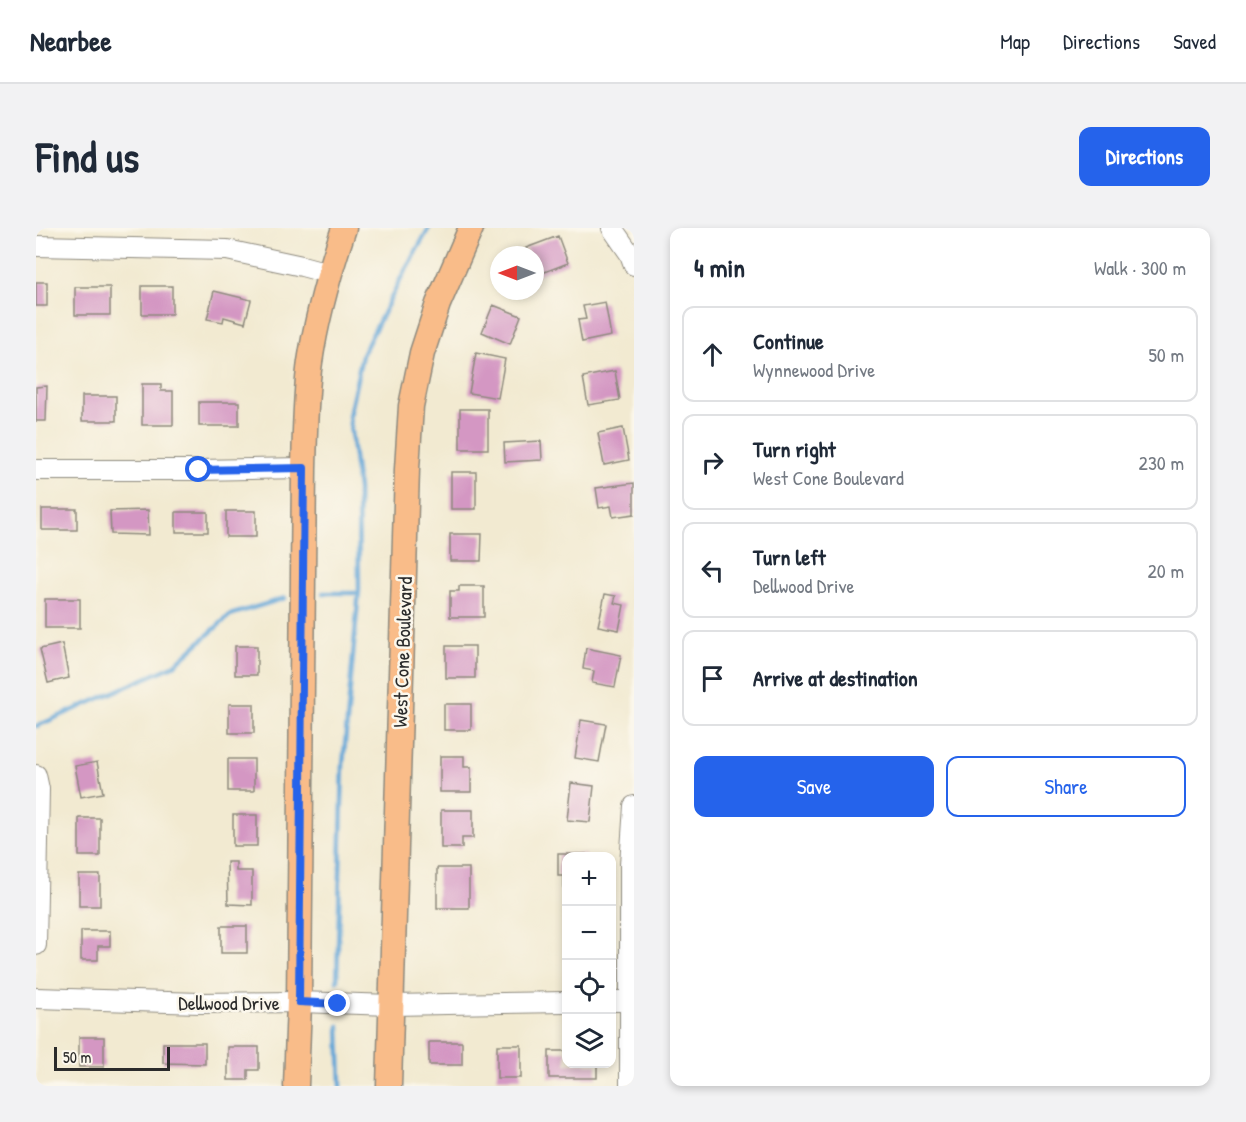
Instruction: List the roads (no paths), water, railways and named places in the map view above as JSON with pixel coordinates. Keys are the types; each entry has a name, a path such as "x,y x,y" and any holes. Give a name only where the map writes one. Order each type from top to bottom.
{"main road":[{"path":"296,1086 299,1002 304,468 309,364 328,273 344,228"},
{"name":"West Cone Boulevard","path":"389,1086 411,406 422,353 438,304 471,228"}],"street":[{"path":"612,228 630,254 634,265"},
{"path":"36,246 228,250 328,273"},
{"path":"36,470 304,468"},
{"path":"36,776 39,789 36,945"},
{"path":"630,1086 625,1001 634,806"},
{"name":"Dellwood Drive","path":"36,998 392,1005 562,1002"}],"waterway":[{"path":"337,981 343,765 359,590 358,489 349,416 362,355 429,228"},
{"path":"323,593 359,593"},
{"path":"37,726 173,666 230,615 285,598"},
{"path":"339,1026 341,1086"}]}
